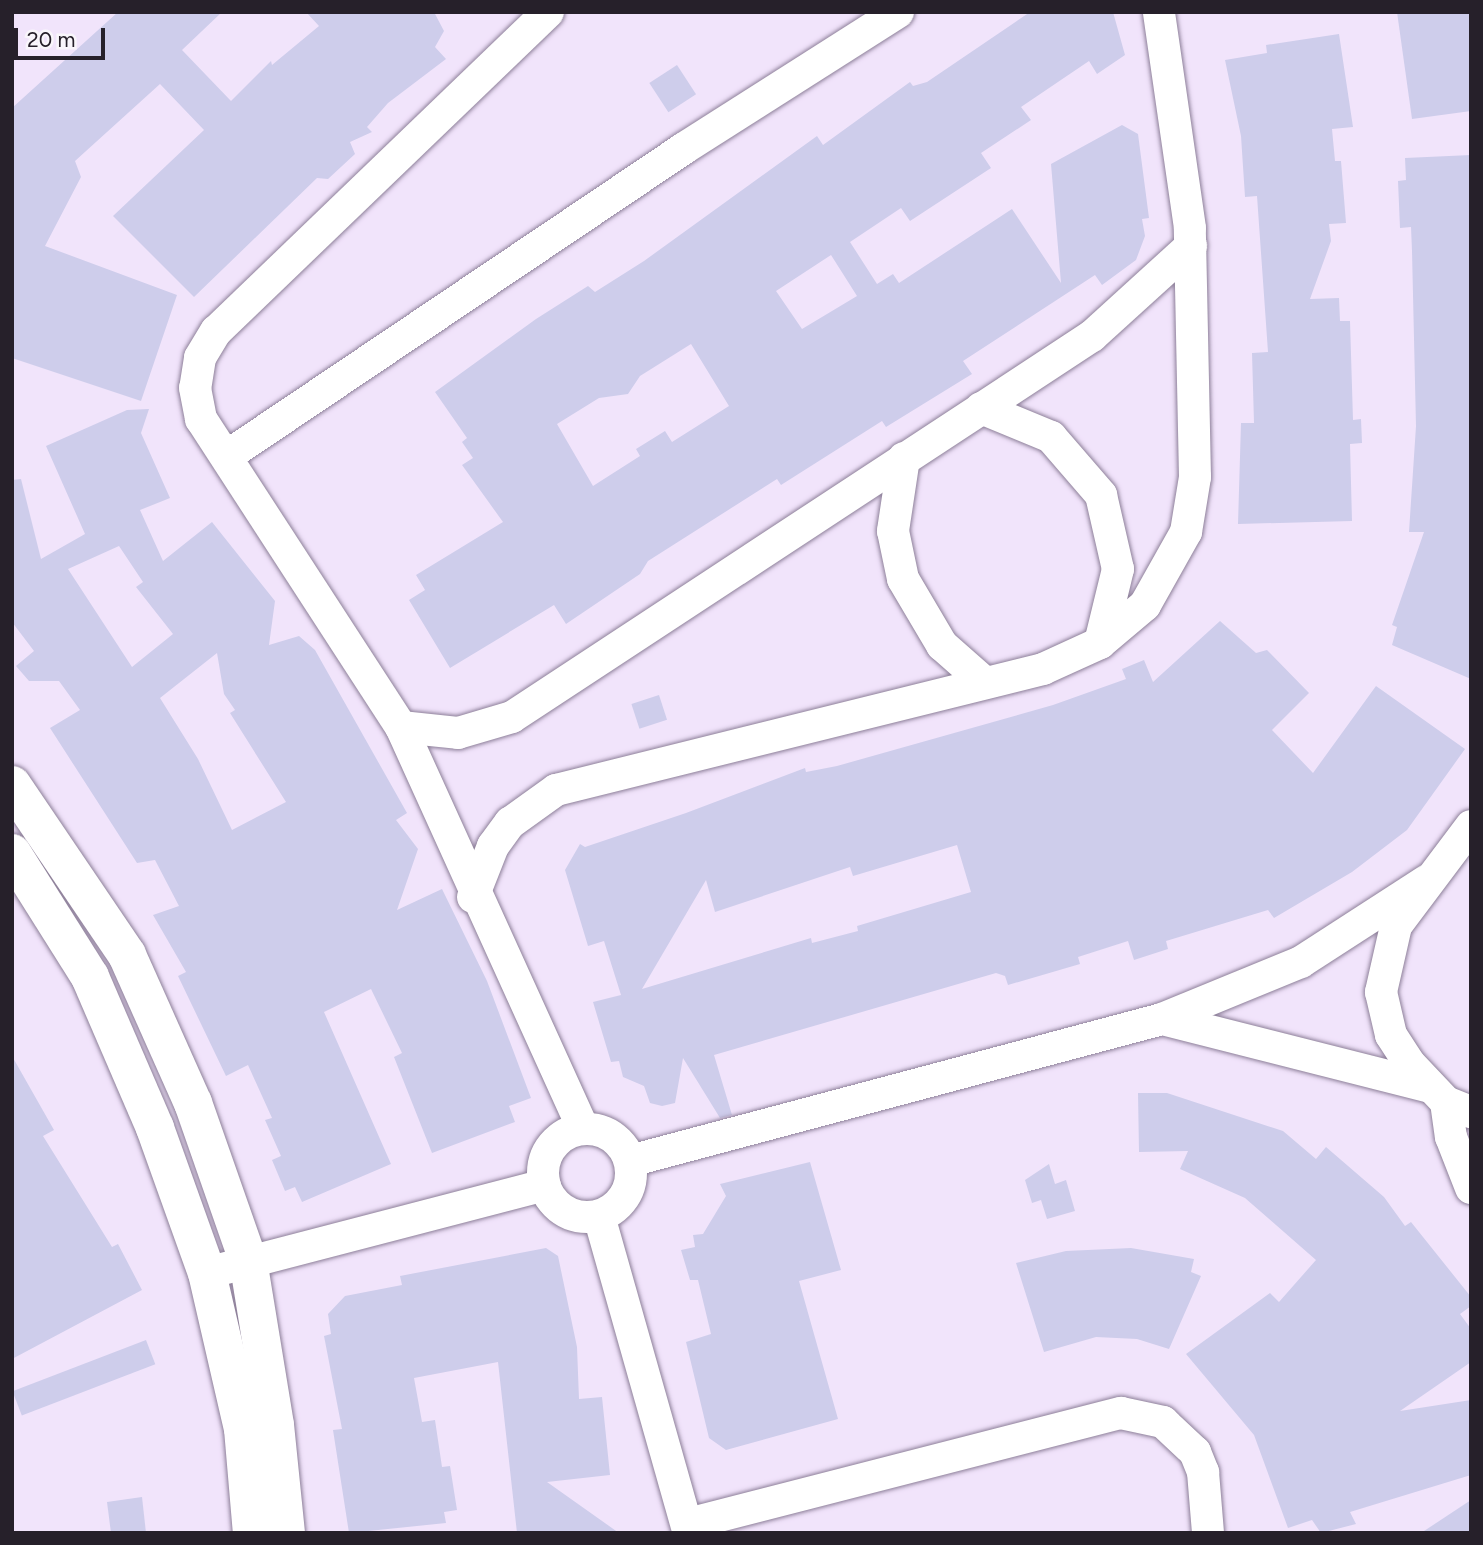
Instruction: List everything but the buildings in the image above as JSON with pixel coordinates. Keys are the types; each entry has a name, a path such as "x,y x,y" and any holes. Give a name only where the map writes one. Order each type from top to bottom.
{"street":[{"path":"228,456 683,149 898,12"},
{"path":"473,897 493,846 510,823 556,790 1043,669 1100,643 1125,625 1162,582 1192,505 1191,246 1159,12"},
{"path":"544,14 216,331 200,358 195,388 201,419 228,456 401,727 473,897 583,1129 617,1140 630,1161 631,1175 622,1200 599,1216 559,1208 545,1185 551,1148 583,1129"},
{"path":"401,727 458,733 512,718 904,457 1092,336 1191,246"},
{"path":"981,408 1051,437 1101,495 1118,569 1100,643"},
{"path":"904,457 893,531 903,579 942,645 984,682"},
{"path":"12,785 127,955 193,1103 248,1260 274,1413 286,1533"},
{"path":"1471,826 1426,881 1396,926 1381,992 1391,1035 1449,1101 1451,1137 1471,1188"},
{"path":"12,853 90,977 155,1128 207,1273 243,1429 252,1533"},
{"path":"630,1161 1162,1020 1301,962 1426,881"},
{"path":"1162,1020 1449,1101"},
{"path":"207,1273 248,1260 545,1185"},
{"path":"599,1216 689,1528 1121,1413 1163,1422 1195,1452 1203,1472 1208,1533"}]}
